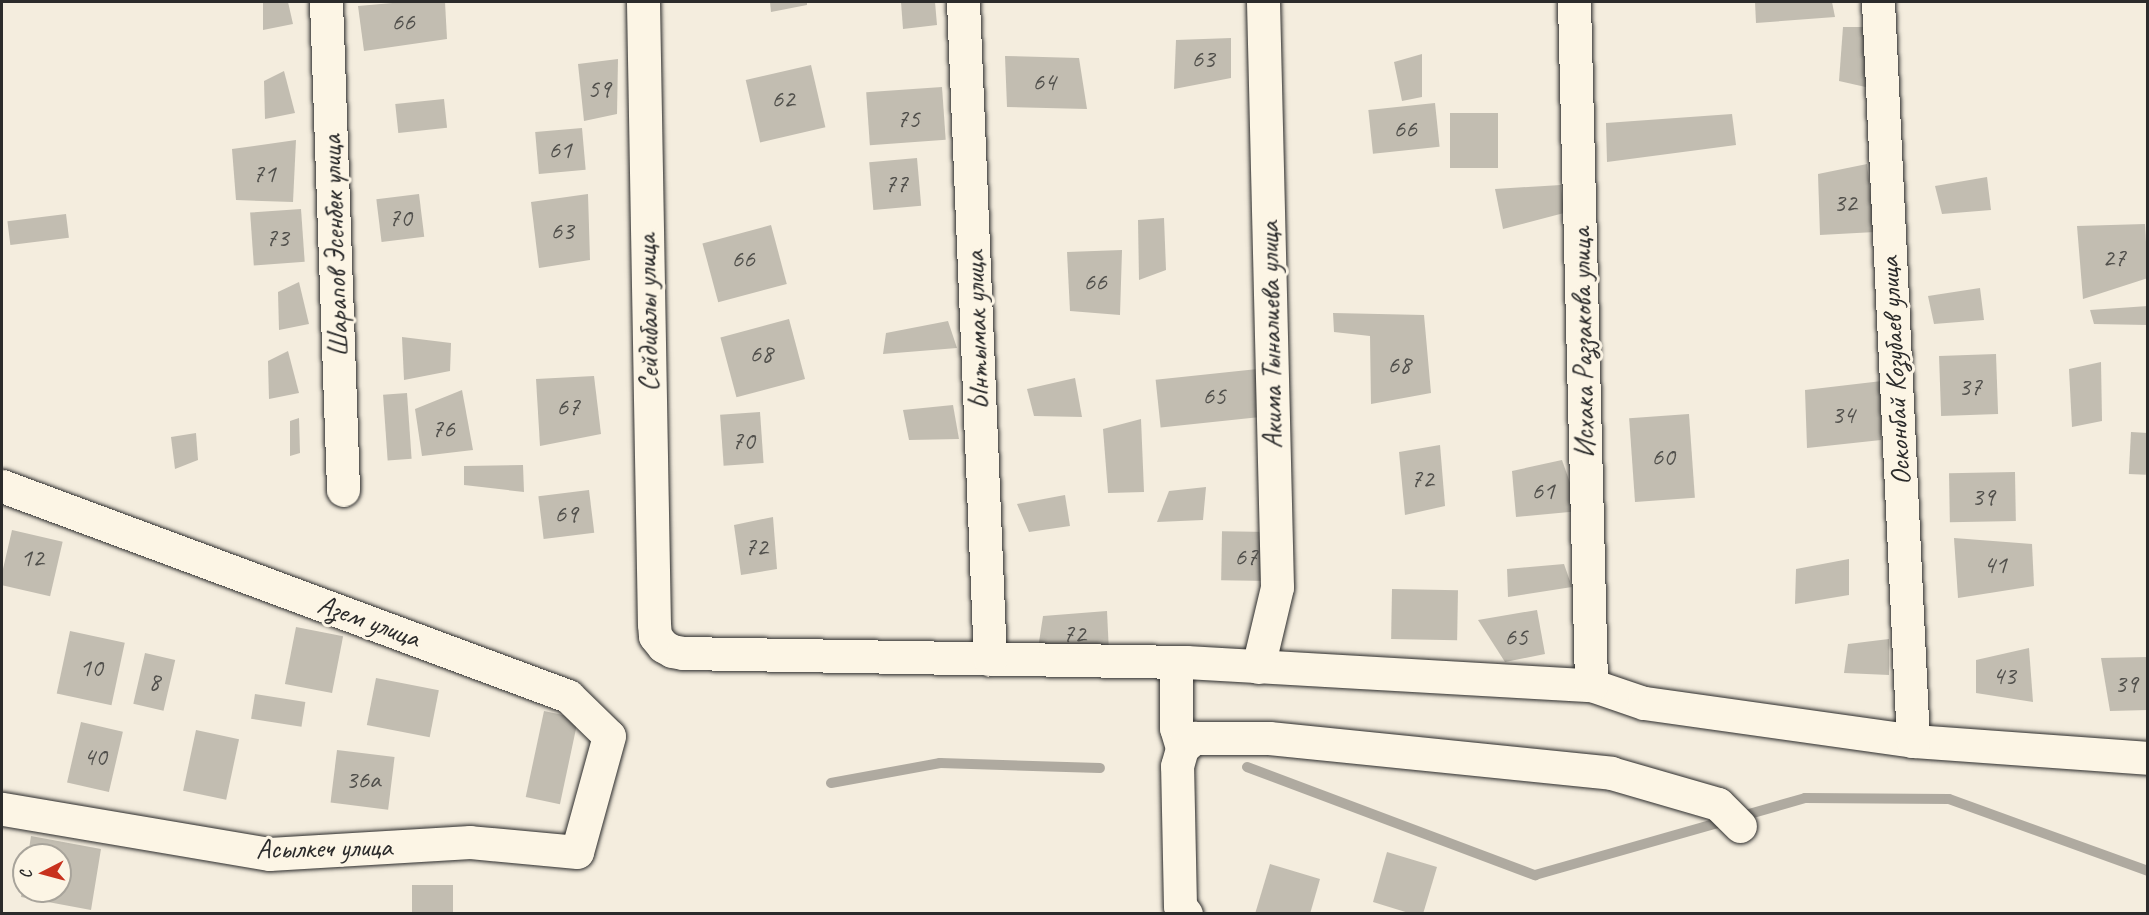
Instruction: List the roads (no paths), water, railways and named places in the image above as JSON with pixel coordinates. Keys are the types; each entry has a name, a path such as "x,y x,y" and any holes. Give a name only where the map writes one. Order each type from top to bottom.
{"street":[{"name":"Шарапов Эсенбек улица","path":"326,2 343,490"},
{"name":"Сейдибалы улица","path":"643,2 655,636 663,646 683,653 990,659"},
{"name":"Ынтымак улица","path":"963,2 990,659"},
{"name":"Акима Тыналиева улица","path":"1258,667 1277,587 1263,2"},
{"name":"Исхака Раззакова улица","path":"1574,2 1591,685"},
{"name":"Осконбай Козубаев улица","path":"1878,2 1913,741"},
{"name":"Азем улица","path":"2,486 568,696 609,736 577,852"},
{"path":"990,659 1176,663 1591,685 1644,703 1913,741 2148,758"},
{"path":"1176,663 1176,728 1182,748 1177,766 1180,906 1186,914"},
{"path":"1182,748 1194,738 1269,738 1611,773 1718,804 1740,826"},
{"name":"Асылкеч улица","path":"2,809 269,854 471,842 577,852"}],"waterway":[{"path":"831,783 940,763 1100,768"},
{"path":"1247,767 1535,875 1805,798 1949,799 2148,871"}]}
